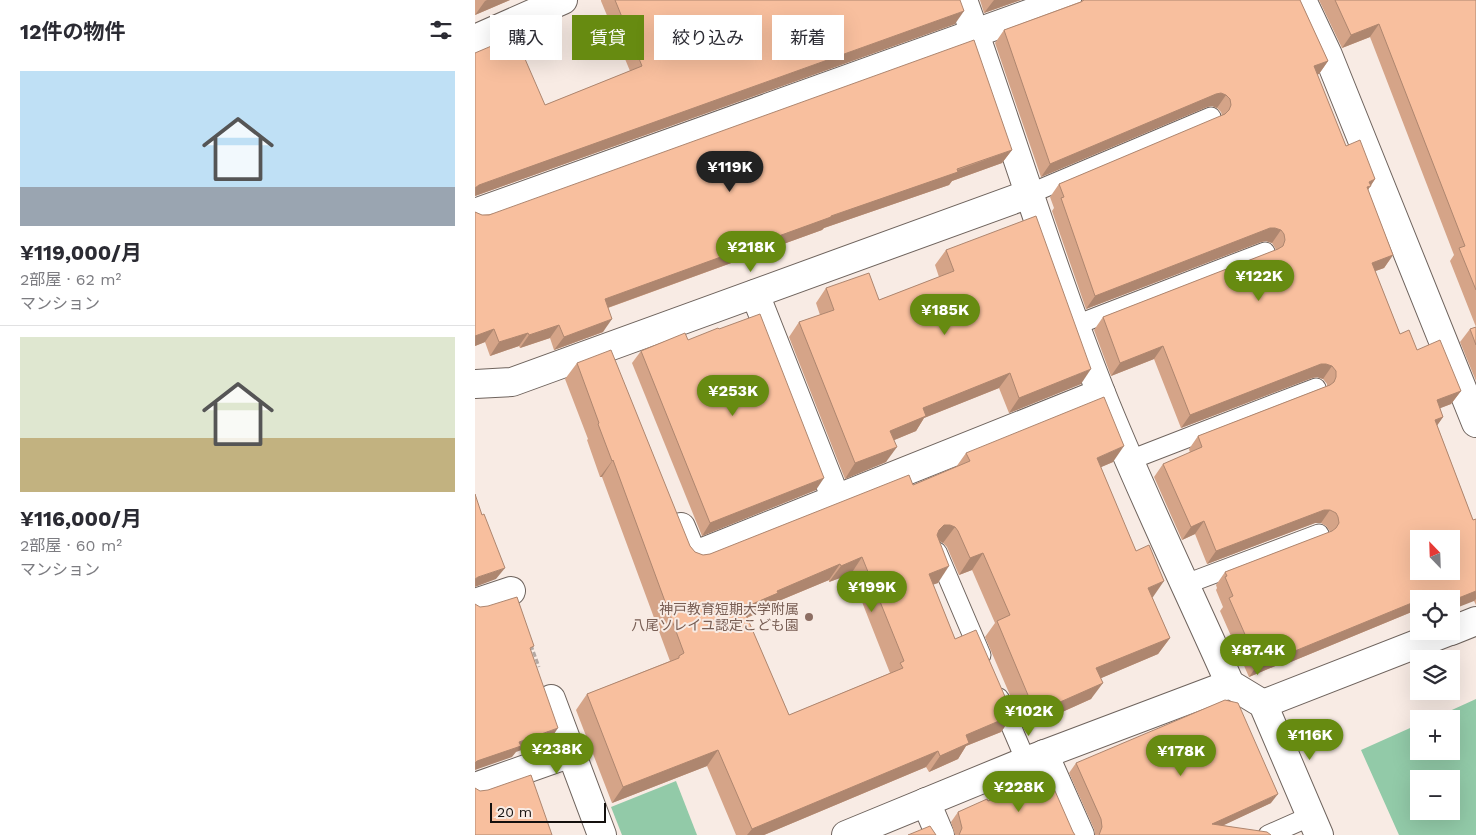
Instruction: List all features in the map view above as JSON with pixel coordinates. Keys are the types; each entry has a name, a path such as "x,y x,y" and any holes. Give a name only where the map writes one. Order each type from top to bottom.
{"street":[{"path":"963,0 1029,194 1101,393 1230,684 1263,704 1315,826"},
{"path":"475,214 1067,0"},
{"path":"1302,0 1328,55 1476,423"},
{"path":"475,39 557,1"},
{"path":"475,384 512,382 613,356 755,294 1029,194"},
{"path":"755,294 836,499"},
{"path":"671,502 693,556 1101,393"},
{"path":"475,603 511,591"},
{"path":"1460,627 1476,621"},
{"path":"1263,704 1428,640"},
{"path":"846,835 1035,758 1230,684"},
{"path":"551,699 602,835"},
{"path":"475,786 571,753"},
{"path":"1035,758 1080,835"},
{"path":"926,802 940,835"}],"lane":[{"path":"1029,194 1211,117"},
{"path":"1077,325 1265,252"},
{"path":"1130,460 1315,388"},
{"path":"1186,584 1319,534"},
{"path":"937,552 989,675 1035,758"},
{"path":"1268,835 1315,826"}],"green space":[{"path":"1476,699 1476,835 1399,835 1361,750 1410,728 1410,760 1460,760 1460,710 1452,710"},
{"path":"676,781 697,835 622,835 611,807"}],"building":[{"path":"615,0 960,0 964,11 844,54 844,15 772,15 772,60 827,60 475,188 475,53 490,47 490,60 525,60 545,105 642,66 640,60 644,60 644,15 621,15"},
{"path":"1084,0 1300,0 1328,61 1314,66 1346,146 1360,140 1375,179 1369,182 1371,186 1367,187 1393,255 1372,263 1400,334 1409,330 1417,350 1440,340 1461,391 1437,400 1443,417 1435,420 1473,520 1476,519 1476,591 1460,597 1460,590 1410,590 1410,604 1290,653 1289,651 1258,664 1229,598 1233,596 1225,577 1227,576 1225,572 1332,531 1339,523 1338,517 1336,513 1330,510 1324,510 1216,551 1204,521 1191,527 1163,464 1202,447 1198,436 1330,385 1334,382 1336,371 1332,366 1321,364 1190,415 1163,346 1120,363 1103,317 1278,249 1283,246 1284,234 1281,230 1270,228 1095,296 1061,198 1064,197 1059,184 1225,114 1231,105 1230,99 1221,93 1216,94 1050,164 1004,30"},
{"path":"1335,0 1476,0 1476,290 1459,248 1465,246 1379,24 1351,35"},
{"path":"974,40 1012,150 957,169 958,172 831,216 605,299 612,319 564,337 559,325 499,342 494,329 475,336 475,212 489,215"},
{"path":"1036,216 1091,369 1019,398 1010,373 923,408 926,416 890,431 897,447 855,463 799,322 834,310 826,288 869,273 879,300 954,271 946,250"},
{"path":"760,314 824,478 710,523 641,351 685,333 688,340"},
{"path":"1476,327 1476,345 1470,329"},
{"path":"611,350 690,546 695,552 703,555 710,554 909,475 913,485 970,461 966,453 1104,397 1124,446 1097,458 1136,551 1149,545 1164,581 1148,588 1170,638 1096,668 1103,683 1042,710 1040,704 1033,707 997,621 1010,615 983,553 970,558 955,527 944,525 937,535 949,566 929,574 955,639 976,630 1013,715 966,735 969,743 940,756 938,751 752,829 718,750 623,787 587,694 679,658 684,653 577,363","holes":["862,557 904,661 900,663 903,668 789,715 743,608 778,593 777,591 840,564 841,566"]},
{"path":"475,494 505,568 475,579"},
{"path":"517,597 534,646 530,648 558,728 519,742 521,746 475,763 475,604 480,607 488,606"},
{"path":"1225,700 1238,703 1278,794 1212,824 1267,832 1271,835 1099,835 1102,827 1101,819 1076,763"},
{"path":"531,775 552,835 475,835 475,788 480,791 488,790"},
{"path":"1044,775 1048,775 1075,835 959,835 962,828 958,812 987,799 988,801"},
{"path":"930,826 936,835 908,835"}],"place":[{"name":"神戸教育短期大学附属 八尾ソレイユ認定こども園","path":"809,617"}]}
